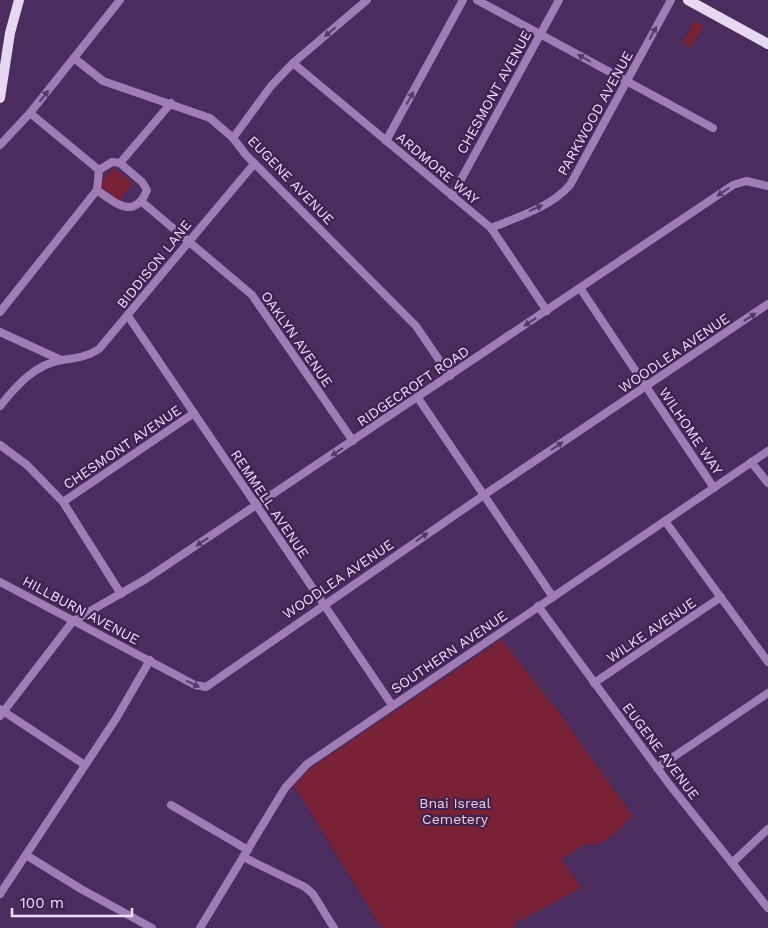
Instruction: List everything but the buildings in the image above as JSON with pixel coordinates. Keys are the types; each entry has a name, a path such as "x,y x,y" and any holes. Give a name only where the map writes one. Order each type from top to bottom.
{"main road":[{"path":"0,98 10,33 19,0"},
{"path":"688,0 768,44"}],"street":[{"path":"0,145 30,113 120,0"},
{"path":"234,138 271,86 293,63 367,0"},
{"path":"386,140 462,0"},
{"path":"477,0 713,128"},
{"name":"CHESMONT AVENUE","path":"452,196 559,0"},
{"name":"PARKWOOD AVENUE","path":"492,228 548,203 566,190 671,0"},
{"name":"EUGENE AVENUE","path":"74,58 103,81 210,118 234,138 254,164 416,326 450,376"},
{"name":"ARDMORE WAY","path":"293,63 492,228 547,310"},
{"path":"120,163 171,103"},
{"path":"30,113 99,170"},
{"path":"98,190 121,206 135,207 142,202 147,190 142,182 120,163 112,162 99,170"},
{"name":"BIDDISON LANE","path":"0,406 26,377 42,367 61,360 86,356 99,349 254,164"},
{"path":"0,312 98,190 99,170"},
{"name":"RIDGECROFT ROAD","path":"73,621 122,594 257,506 733,185 746,181 768,186"},
{"name":"OAKLYN AVENUE","path":"142,202 245,289 258,303 353,441"},
{"name":"WILHOME WAY","path":"580,288 714,488"},
{"name":"WOODLEA AVENUE","path":"150,660 195,686 206,687 324,604 768,304"},
{"name":"REMMELL AVENUE","path":"128,316 392,705"},
{"path":"0,332 61,360"},
{"path":"418,398 553,597"},
{"name":"CHESMONT AVENUE","path":"63,502 194,413"},
{"path":"0,445 27,465 63,502 122,594"},
{"name":"SOUTHERN AVENUE","path":"200,928 285,788 316,757 768,451"},
{"path":"751,462 768,483"},
{"path":"666,521 768,662"},
{"name":"HILLBURN AVENUE","path":"0,582 150,660"},
{"name":"WILKE AVENUE","path":"594,683 721,597"},
{"name":"EUGENE AVENUE","path":"538,606 657,768 768,908"},
{"path":"73,621 1,712 85,765"},
{"path":"0,894 117,717 150,660"},
{"path":"657,768 768,692"},
{"path":"171,805 246,854 305,887 313,894 334,928"},
{"path":"732,863 768,829"},
{"path":"26,855 81,889 152,928"}],"green space":[{"path":"695,21 704,26 691,48 683,43"},
{"path":"113,168 133,183 120,201 100,186"},
{"name":"Bnai Isreal Cemetery","path":"502,640 561,715 633,816 615,834 598,845 585,844 562,860 582,888 516,923 515,928 384,928 378,922 295,786 309,770"}]}
